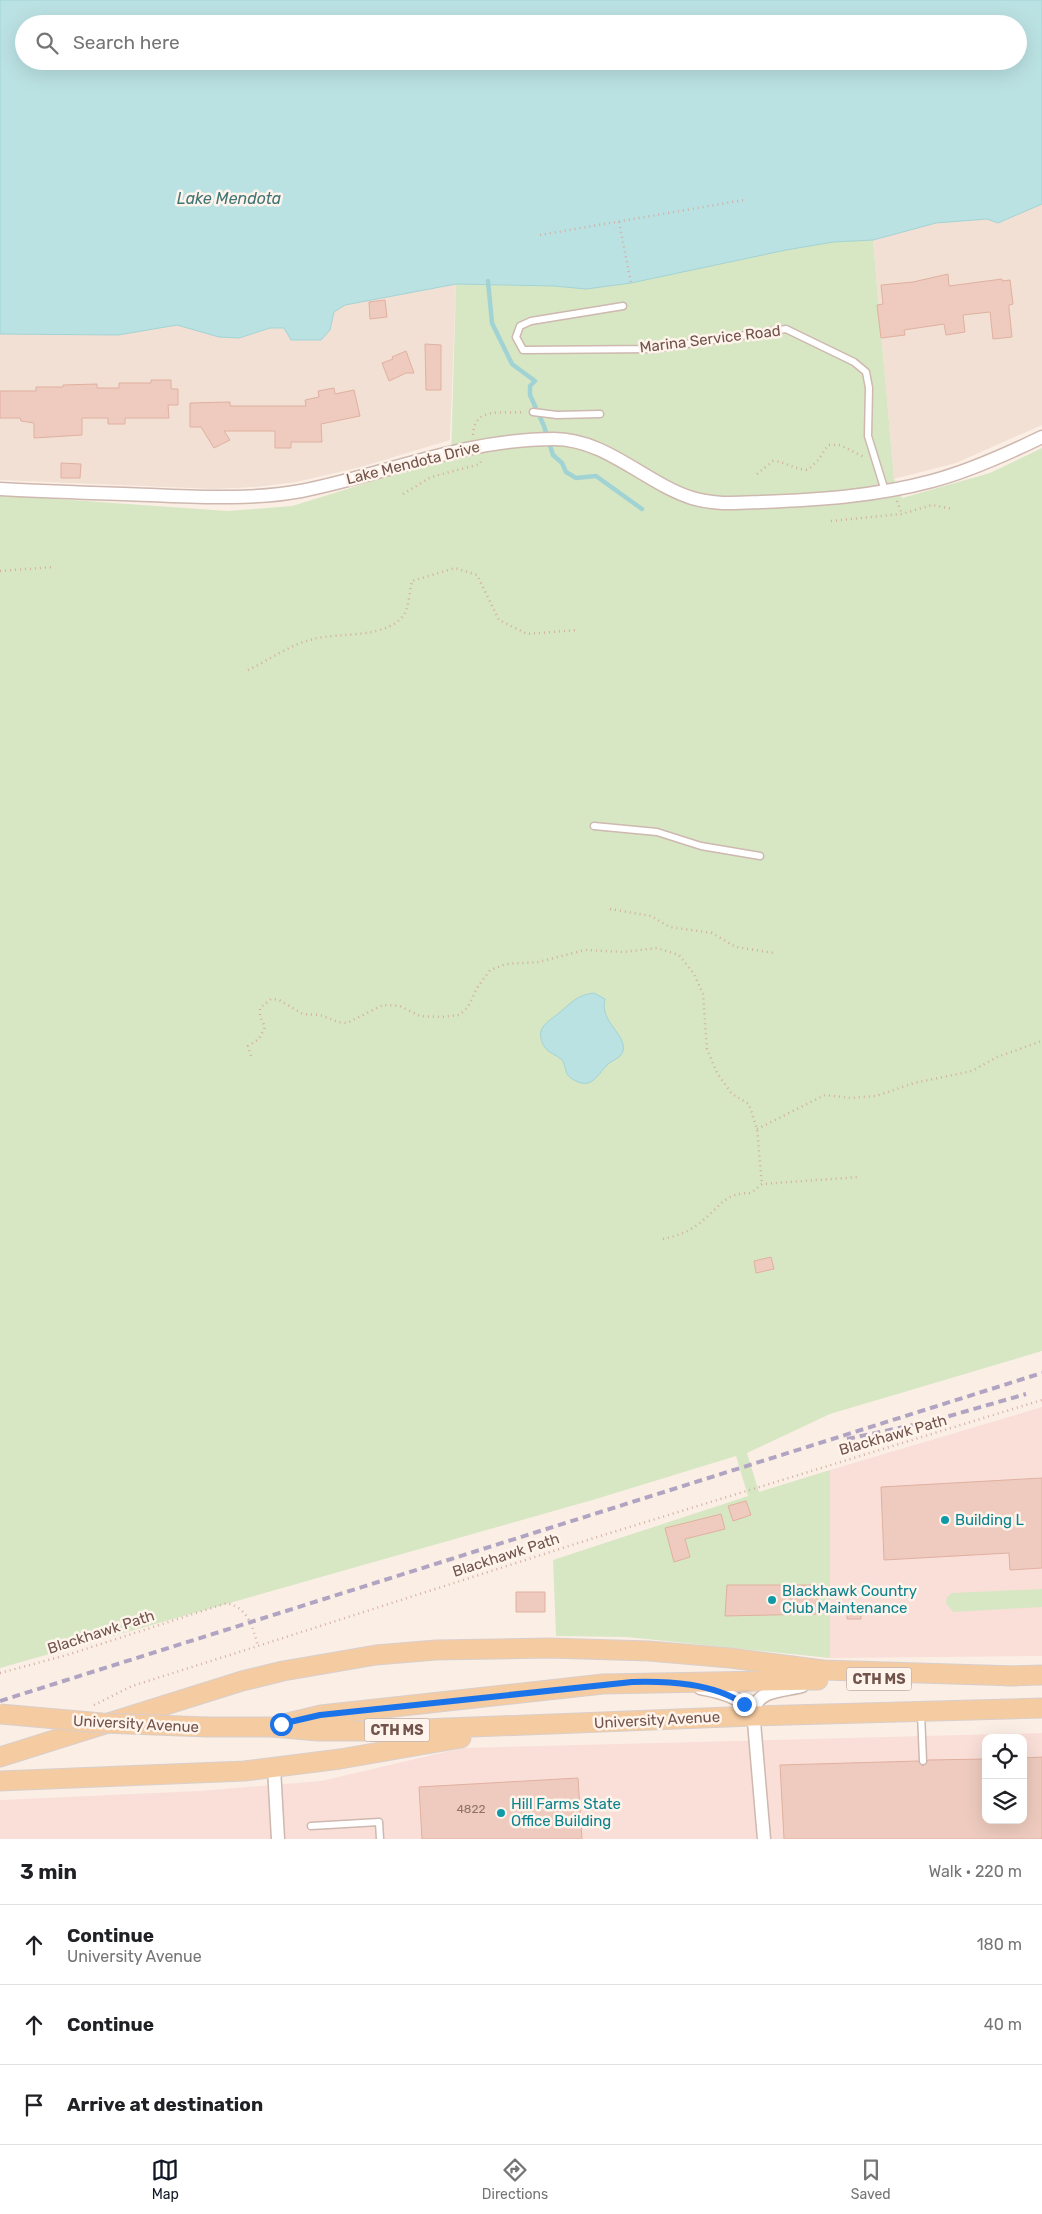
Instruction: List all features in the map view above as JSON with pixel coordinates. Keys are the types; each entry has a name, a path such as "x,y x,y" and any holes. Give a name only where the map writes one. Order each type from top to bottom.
{"main road":[{"path":"0,1757 258,1677 376,1655 436,1650 549,1648 624,1650 730,1658 823,1670 1016,1676"},
{"name":"University Avenue","path":"272,1727 310,1716 597,1685 669,1681 1042,1675"},
{"name":"University Avenue","path":"0,1714 102,1724 272,1727 336,1732 753,1716 1042,1708"},
{"path":"0,1781 159,1776 274,1768 340,1759 521,1726"}],"street":[{"name":"Lake Mendota Drive","path":"0,489 194,496 261,496 327,484 450,451 488,444 554,439 573,440 592,446 690,497 734,504 798,502 884,491 932,481 966,471 1042,437"},
{"path":"764,1839 753,1716 755,1704 763,1695 821,1680"},
{"path":"669,1681 731,1697 746,1706 753,1716"},
{"path":"274,1768 278,1839"}],"lane":[{"name":"Marina Service Road","path":"623,306 531,321 520,326 516,337 523,350 654,349 786,329 854,362 866,372 869,388 868,436 884,491"},
{"path":"533,412 542,414 600,414"},
{"path":"594,826 658,832 701,846 760,856"},
{"path":"921,1711 923,1761"},
{"path":"311,1826 379,1822 380,1839"}],"path":[{"path":"540,235 744,200"},
{"path":"619,222 631,283"},
{"path":"757,474 773,461 784,462 792,469 808,470 819,459 828,445 840,445 857,455 875,461"},
{"path":"831,521 902,514 932,505 953,509"},
{"path":"0,571 53,567"},
{"path":"248,670 312,639 331,635 351,636 375,632 392,623 405,612 412,581 455,568 477,575 499,620 527,634 577,630"},
{"path":"610,909 651,916 670,927 712,933 736,947 774,953"},
{"path":"251,1056 248,1046 259,1039 265,1027 260,1016 260,1008 271,999 279,1000 303,1014 320,1015 347,1023 383,1005 400,1006 420,1016 459,1016 468,1007 477,988 490,970 506,964 538,962 584,950 623,952 657,948 679,955 694,974 703,994 707,1050 717,1073 732,1094 749,1104 757,1128 762,1184"},
{"path":"757,1128 825,1096 850,1098 876,1096 914,1082 972,1071 997,1057 1042,1041"},
{"path":"663,1239 680,1235 702,1222 724,1200 738,1193 751,1193 762,1184 859,1177"},
{"name":"Blackhawk Path","path":"0,1673 67,1655 228,1603 238,1606 246,1612 258,1646 597,1537 1042,1400"},
{"path":"88,1708 132,1686 258,1646"}],"shaded area":[{"path":"1042,204 1042,425 956,463 894,479 873,240 936,223 987,219 998,223"},
{"path":"456,284 450,440 361,467 296,482 256,487 214,489 0,480 0,334 118,335 177,325 219,337 239,338 270,328 330,330 334,312 345,305"},
{"path":"1042,1407 1042,1656 830,1658 830,1470"},
{"path":"1042,1733 1042,1839 0,1839 0,1800 198,1791 321,1781 462,1748 982,1735 982,1824 1027,1824 1027,1734 1003,1734"}],"green space":[{"path":"873,240 894,479 902,498 990,473 1042,448 1042,1351 830,1414 747,1453 759,1492 830,1470 830,1658 627,1637 556,1636 553,1560 748,1496 736,1456 596,1499 0,1668 0,495 228,511 292,506 451,457 456,284 554,286 586,289 786,250 833,242"},
{"path":"1042,1589 1042,1607 953,1612 946,1603 947,1597 952,1593"}],"water":[{"name":"Lake Mendota","path":"0,0 1042,0 1042,204 998,223 987,219 936,223 873,240 833,242 786,250 631,283 586,289 554,286 456,284 345,305 334,312 330,330 321,340 291,340 284,328 270,328 239,338 219,337 177,325 118,335 0,334"},
{"path":"594,993 605,999 604,1007 606,1014 621,1039 623,1051 594,1080 581,1083 573,1080 568,1075 563,1061 544,1046 541,1040 541,1030 571,1003 583,996"}],"building":[{"path":"948,274 949,286 1002,279 1002,281 1010,280 1013,304 1009,305 1012,337 993,339 990,312 963,315 965,332 946,335 944,324 904,330 905,335 881,338 877,305 883,304 881,285 913,282"},
{"path":"385,300 387,317 370,319 369,302"},
{"path":"425,344 441,345 441,390 426,390"},
{"path":"406,351 414,373 406,373 389,381 382,363"},
{"path":"151,380 171,380 171,389 178,389 178,405 168,405 169,418 125,418 125,424 108,424 108,418 82,418 82,435 34,438 34,423 21,421 20,418 0,418 0,391 36,391 36,387 97,384 97,388 119,388 119,383 151,383"},
{"path":"334,388 335,394 354,390 360,416 321,424 322,442 291,442 291,448 275,448 275,431 224,431 230,440 214,448 201,427 190,427 190,403 230,402 230,406 306,406 305,400 319,397 318,391"},
{"path":"61,463 81,464 80,478 61,478"},
{"path":"771,1257 774,1269 756,1273 754,1261"},
{"name":"Building L","path":"1042,1478 1042,1568 1010,1570 1009,1553 884,1560 881,1487"},
{"path":"746,1501 751,1515 733,1521 728,1506"},
{"path":"721,1514 725,1529 685,1539 690,1557 674,1562 665,1528"},
{"name":"Blackhawk Country Club Maintenance","path":"727,1585 818,1585 818,1614 725,1616"},
{"path":"516,1592 545,1592 545,1612 516,1612"},
{"path":"847,1604 861,1604 861,1619 847,1619"},
{"path":"1042,1757 1042,1839 784,1839 780,1765 918,1761 923,1766 928,1760 982,1759 982,1824 1027,1824 1027,1758"},
{"name":"Hill Farms State Office Building","path":"578,1778 582,1839 422,1839 419,1787"}],"waterway":[{"path":"488,281 492,323 512,364 535,381 530,386 530,395 544,426 553,455 562,463 566,472 576,478 596,476 642,509"}],"railway":[{"path":"0,1701 1042,1373"},
{"path":"847,1439 932,1421 1026,1394"}],"place":[{"name":"Building L","path":"945,1520"},
{"name":"Blackhawk Country Club Maintenance","path":"772,1600"},
{"name":"Hill Farms State Office Building","path":"501,1813"}],"route":[{"path":"281,1724 320,1715 632,1682 669,1681 714,1691 744,1704"}]}
